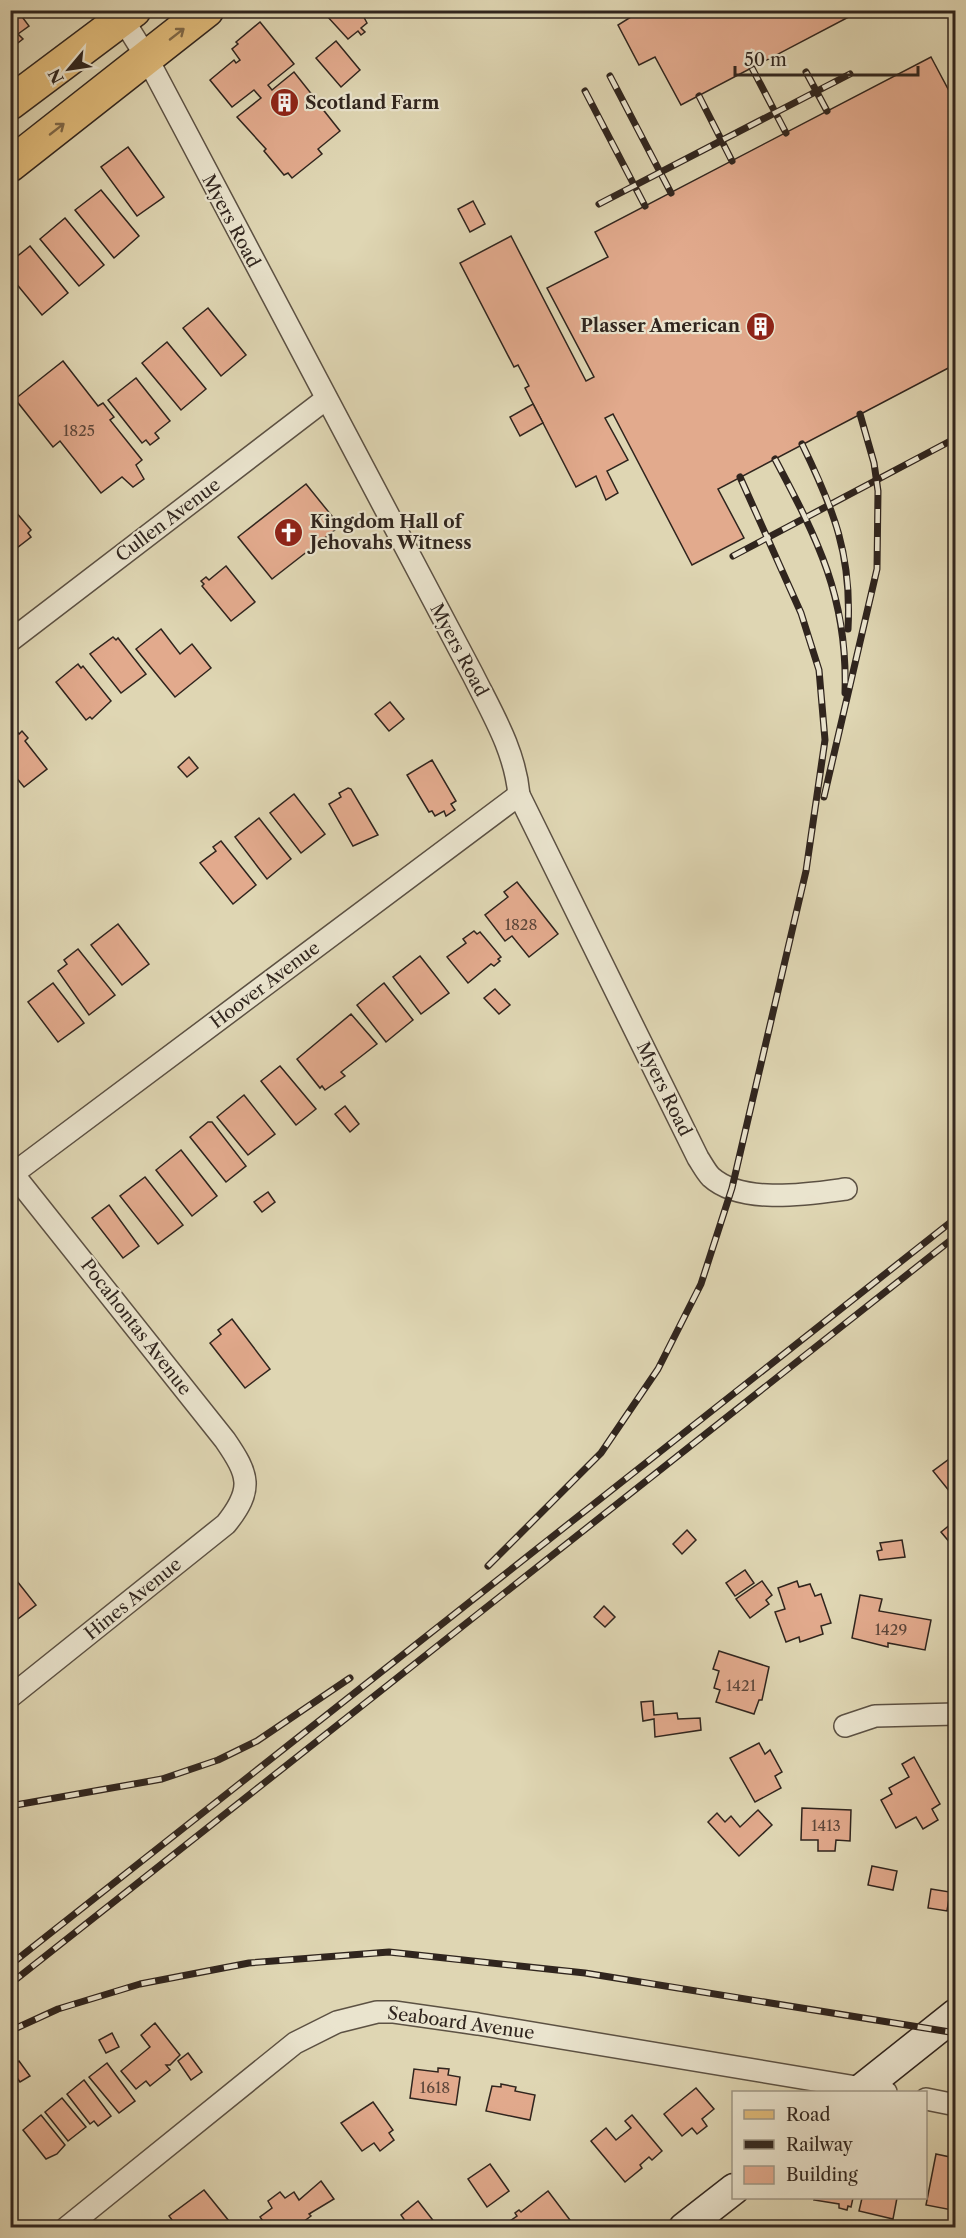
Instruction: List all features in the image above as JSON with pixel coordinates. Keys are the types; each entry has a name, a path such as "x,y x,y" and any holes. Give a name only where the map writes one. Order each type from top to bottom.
{"main road":[{"path":"10,165 207,10"},
{"path":"10,103 125,13"}],"street":[{"name":"Myers Road","path":"125,13 473,675 510,751 517,771 519,795 698,1158 712,1177 732,1188 750,1192 792,1196 846,1189"},
{"name":"Cullen Avenue","path":"10,641 326,399"},
{"name":"Hoover Avenue","path":"12,1173 519,795"},
{"name":"Pocahontas Avenue","path":"12,1173 225,1440 242,1465 246,1492"},
{"name":"Hines Avenue","path":"10,1697 226,1524 241,1506 246,1492"},
{"path":"844,1726 874,1716 956,1714"},
{"name":"Seaboard Avenue","path":"66,2228 295,2043 337,2022 377,2012 478,2024 869,2091"},
{"path":"869,2091 956,2014"},
{"path":"927,2099 956,2105"},
{"path":"684,2228 732,2191"}],"building":[{"path":"10,10 17,10 29,26 18,34 23,39 10,49"},
{"path":"326,10 360,10 367,23 361,28 365,32 361,35 358,31 348,39 326,15"},
{"path":"642,10 862,10 681,105 655,57 639,65 618,25"},
{"name":"Scotland Farm","path":"260,22 294,64 268,85 272,90 294,72 313,96 310,99 319,109 321,107 340,131 318,149 322,154 292,178 288,173 284,175 264,151 266,149 237,117 261,98 254,90 232,107 210,80 234,60 236,63 240,60 232,49 238,44 236,42"},
{"path":"336,41 360,70 341,87 316,58"},
{"name":"Plasser American","path":"931,57 956,104 956,364 718,489 744,538 692,565 613,414 605,418 628,460 607,471 618,493 606,500 596,476 576,487 525,388 529,386 518,365 514,367 460,263 511,236 586,381 594,377 547,288 608,257 595,232"},
{"path":"128,147 164,197 137,216 101,167"},
{"path":"101,190 139,236 114,258 75,210"},
{"path":"473,201 485,224 470,232 458,209"},
{"path":"65,218 104,265 79,286 40,239"},
{"path":"30,246 68,293 42,315 10,276 10,262"},
{"path":"208,308 246,355 221,376 183,328"},
{"path":"167,342 206,389 181,410 142,363"},
{"path":"63,361 98,406 103,403 114,417 110,420 142,460 136,465 144,479 133,487 122,477 101,493 60,441 53,447 15,399"},
{"path":"136,378 170,421 155,433 159,438 150,445 146,440 142,443 108,400"},
{"path":"533,404 543,423 520,436 510,417"},
{"name":"Kingdom Hall of Jehovahs Witness","path":"306,484 340,526 272,579 238,537"},
{"path":"10,505 31,530 28,533 31,537 13,551 10,547"},
{"path":"226,566 255,602 231,621 202,586 204,584 201,581 206,577 209,580"},
{"path":"161,629 180,654 192,644 211,668 175,697 136,649"},
{"path":"113,637 116,640 118,638 146,674 121,693 90,654"},
{"path":"78,664 81,668 83,666 111,701 92,719 90,717 86,720 56,682"},
{"path":"390,702 404,719 389,731 375,714"},
{"path":"11,723 19,734 22,731 28,738 25,741 47,769 24,787 10,770"},
{"path":"189,757 198,768 187,777 178,767"},
{"path":"432,760 456,801 451,804 455,810 446,816 444,811 435,816 432,811 429,812 407,775"},
{"path":"348,788 351,789 378,835 353,846 329,804 341,797 339,793"},
{"path":"294,794 325,834 301,853 270,813"},
{"path":"259,818 291,859 267,879 235,837"},
{"path":"221,841 256,885 233,904 200,863 216,851 213,847"},
{"path":"517,882 558,934 529,957 512,936 505,941 485,915 508,897 504,892"},
{"path":"118,924 149,964 122,985 91,945"},
{"path":"474,931 477,934 480,932 501,957 494,966 491,964 468,983 447,957 466,943 463,939"},
{"path":"78,949 115,995 89,1015 58,971 67,964 64,960"},
{"path":"420,956 449,993 421,1014 393,977"},
{"path":"53,983 84,1023 58,1042 28,1002"},
{"path":"384,983 413,1020 386,1042 357,1005"},
{"path":"495,989 510,1005 499,1014 484,998"},
{"path":"351,1014 377,1044 341,1072 345,1076 325,1090 322,1086 320,1088 297,1059"},
{"path":"280,1066 316,1109 296,1125 261,1081"},
{"path":"244,1095 275,1134 248,1155 217,1117"},
{"path":"345,1106 359,1124 350,1132 335,1114"},
{"path":"208,1122 212,1122 246,1166 226,1182 190,1137"},
{"path":"181,1150 217,1196 192,1216 156,1170"},
{"path":"145,1177 183,1225 158,1244 120,1196"},
{"path":"268,1192 275,1202 262,1212 254,1202"},
{"path":"109,1205 139,1246 123,1258 92,1218"},
{"path":"232,1319 270,1369 245,1388 210,1343 221,1334 218,1330"},
{"path":"956,1454 956,1488 950,1492 933,1471"},
{"path":"956,1520 956,1550 941,1532"},
{"path":"687,1530 696,1540 682,1554 673,1544"},
{"path":"902,1540 905,1557 879,1560 877,1551 882,1550 880,1543"},
{"path":"745,1570 754,1583 735,1596 726,1583"},
{"path":"13,1576 36,1605 10,1625 10,1577"},
{"path":"762,1581 772,1595 766,1600 769,1604 750,1618 736,1599"},
{"path":"797,1581 799,1587 810,1584 815,1596 821,1594 831,1623 821,1626 823,1634 800,1642 799,1637 786,1642 775,1612 785,1609 778,1588"},
{"path":"860,1595 882,1599 879,1611 931,1620 925,1650 888,1643 888,1647 852,1638"},
{"path":"604,1606 615,1617 605,1627 594,1617"},
{"path":"719,1651 769,1667 762,1700 759,1700 754,1714 716,1702 720,1690 714,1688 719,1671 713,1669"},
{"path":"653,1701 654,1715 677,1713 678,1719 700,1718 701,1730 655,1737 654,1719 643,1721 641,1702"},
{"path":"759,1743 765,1754 770,1750 782,1772 775,1776 781,1788 755,1802 730,1758"},
{"path":"914,1757 940,1804 932,1809 938,1820 923,1829 916,1817 896,1828 881,1800 892,1794 889,1788 909,1777 902,1764"},
{"path":"802,1808 851,1810 850,1841 836,1840 835,1851 818,1851 818,1840 801,1840"},
{"path":"758,1810 772,1825 739,1856 708,1822 717,1813 725,1822 731,1816 740,1827"},
{"path":"872,1866 897,1871 893,1890 868,1885"},
{"path":"931,1889 950,1892 947,1911 928,1908"},
{"path":"155,2023 180,2055 170,2065 166,2065 170,2070 150,2086 146,2081 136,2089 121,2071 150,2047 141,2035"},
{"path":"112,2033 119,2047 106,2053 99,2040"},
{"path":"188,2053 202,2072 191,2080 178,2061"},
{"path":"19,2061 30,2076 20,2082 10,2068"},
{"path":"107,2063 135,2101 119,2113 89,2077"},
{"path":"438,2068 449,2069 448,2075 460,2077 456,2105 410,2098 414,2069 438,2072"},
{"path":"84,2080 111,2116 98,2126 94,2121 90,2124 67,2094"},
{"path":"501,2084 516,2087 515,2091 535,2095 530,2120 486,2111 492,2086 501,2087"},
{"path":"696,2088 714,2109 702,2119 707,2126 697,2134 692,2128 682,2136 664,2114"},
{"path":"62,2098 86,2127 68,2141 45,2112"},
{"path":"373,2102 393,2130 389,2133 394,2140 380,2151 374,2143 362,2151 341,2123"},
{"path":"41,2115 65,2145 57,2154 46,2159 23,2130"},
{"path":"632,2115 662,2151 652,2160 649,2157 640,2165 642,2168 625,2182 591,2141 606,2128 616,2140 631,2128 625,2121"},
{"path":"936,2154 955,2158 956,2154 956,2199 952,2210 926,2205"},
{"path":"490,2164 509,2191 487,2207 468,2179"},
{"path":"321,2181 334,2199 309,2214 311,2216 295,2228 268,2228 260,2217 272,2208 268,2201 280,2192 285,2198 294,2192 299,2200"},
{"path":"204,2190 229,2221 220,2228 214,2224 210,2228 178,2228 169,2216"},
{"path":"548,2191 573,2224 570,2228 515,2228 510,2221 517,2216 515,2213 519,2210 521,2212"},
{"path":"853,2199 851,2207 848,2206 847,2210 839,2208 839,2204 814,2200"},
{"path":"862,2199 897,2199 893,2219 859,2211"},
{"path":"418,2201 439,2228 410,2228 401,2215"}],"railway":[{"path":"752,68 786,133"},
{"path":"806,72 827,111"},
{"path":"599,204 850,74"},
{"path":"610,76 671,193"},
{"path":"585,91 645,206"},
{"path":"699,96 732,161"},
{"path":"824,797 877,569 878,491 874,463 860,414"},
{"path":"733,556 956,438"},
{"path":"802,444 832,512 844,555 848,629"},
{"path":"775,459 817,544 836,599 845,659 845,693"},
{"path":"488,1566 601,1453 658,1369 701,1284 732,1188 806,871 825,740 819,670 801,613 740,477"},
{"path":"10,1965 956,1218"},
{"path":"10,1984 956,1236"},
{"path":"10,1806 162,1779 218,1760 257,1741 350,1678"},
{"path":"10,2031 58,2009 140,1984 249,1963 389,1952 585,1973 956,2033"}],"place":[{"name":"Scotland Farm","path":"284,103"},
{"name":"Plasser American","path":"761,326"},
{"name":"Kingdom Hall of Jehovahs Witness","path":"289,532"}]}
